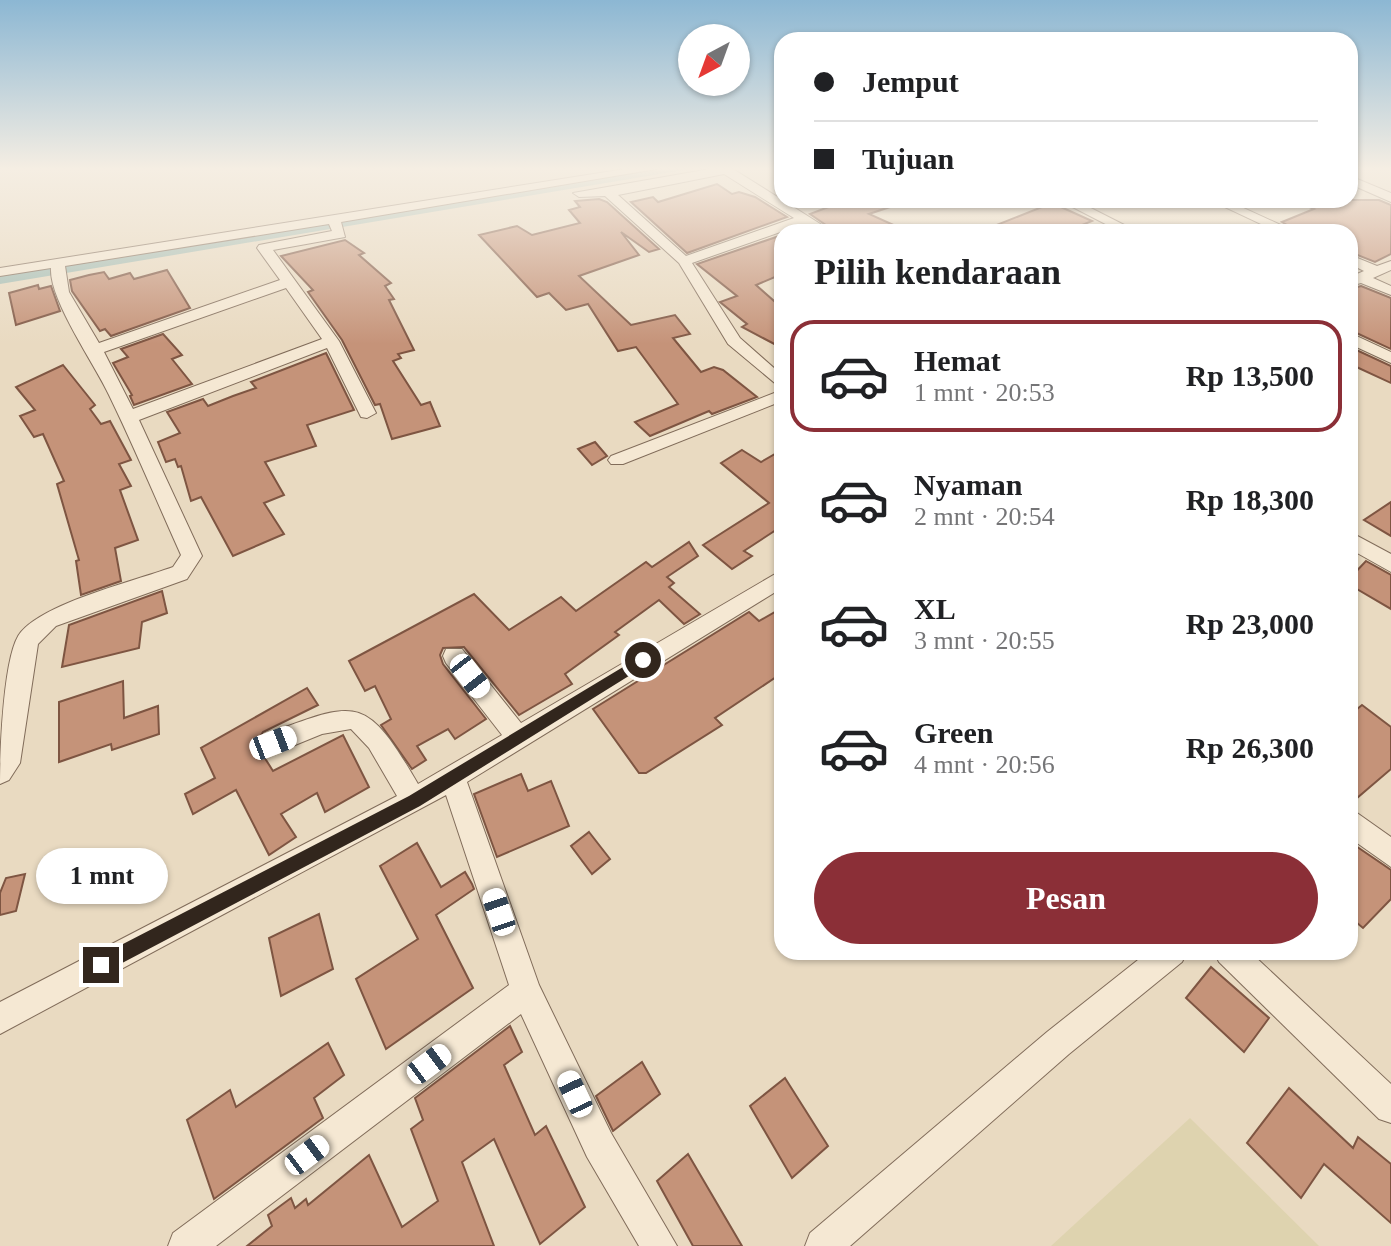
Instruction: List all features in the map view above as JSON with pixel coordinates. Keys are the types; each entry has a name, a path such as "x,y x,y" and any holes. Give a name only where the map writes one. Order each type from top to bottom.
{"street":[{"path":"0,272 58,268 322,227"},
{"path":"329,227 264,247 331,341 367,413"},
{"path":"647,227 684,261 734,341 774,377"},
{"path":"684,261 774,230"},
{"path":"1358,263 1376,271"},
{"path":"1358,279 1391,265"},
{"path":"0,772 7,763 27,640 31,634 48,620 180,573 192,556 95,350 65,299 58,268"},
{"path":"1358,281 1391,291"},
{"path":"95,350 289,282"},
{"path":"127,418 331,341"},
{"path":"1358,342 1391,358"},
{"path":"617,460 774,398"},
{"path":"1358,544 1391,564"},
{"path":"0,1019 414,801 774,583"},
{"path":"454,656 517,736"},
{"path":"273,743 332,721 352,718 364,724 375,736 414,801"},
{"path":"453,778 526,991 599,1145 659,1246"},
{"path":"1358,827 1391,854"},
{"path":"823,1246 1058,1043 1162,960"},
{"path":"1237,960 1391,1107"},
{"path":"186,1246 526,991"}],"shaded area":[{"path":"1190,1118 1319,1246 1051,1246"}],"building":[{"path":"519,227 532,235 563,227 635,227 659,249 649,252 621,232 639,255 579,276 631,325 675,315 690,334 673,338 701,372 714,367 723,370 757,397 712,414 709,411 650,436 635,422 678,404 636,347 618,351 588,304 566,310 549,293 537,297 479,235"},
{"path":"659,227 759,227 687,253"},
{"path":"1358,227 1391,227 1391,254 1375,262 1358,255"},
{"path":"774,238 774,277 756,285 774,301 774,344 742,327 747,324 720,302 737,296 697,264"},
{"path":"345,240 364,253 359,255 391,283 385,286 394,299 389,300 414,350 398,354 401,358 393,361 421,405 430,402 440,426 392,439 380,404 375,405 342,340 308,292 313,290 281,256"},
{"path":"167,270 190,308 111,336 105,329 100,331 72,291 70,280 104,272 109,279 130,273 134,279"},
{"path":"38,285 39,289 51,286 60,311 16,325 9,293"},
{"path":"1358,287 1391,298 1391,349 1358,334"},
{"path":"163,334 182,355 172,359 192,384 134,405 132,395 113,363 128,357 121,349"},
{"path":"1358,351 1391,366 1391,383 1358,368"},
{"path":"326,353 354,410 307,425 316,446 265,462 284,495 264,503 284,534 233,556 201,497 191,501 181,466 178,467 175,459 166,462 158,442 180,433 167,412 203,399 208,406 256,388 251,382"},
{"path":"63,365 95,405 90,409 101,424 110,421 131,460 119,464 131,486 120,490 138,540 115,548 121,581 81,595 76,561 79,560 57,484 64,481 43,434 34,437 20,416 35,410 16,387"},
{"path":"595,442 607,456 592,465 578,449"},
{"path":"742,450 761,462 774,455 774,531 744,551 752,556 732,569 703,545 769,503 721,463"},
{"path":"1391,502 1391,536 1364,520"},
{"path":"689,542 698,556 667,577 674,583 669,587 700,614 684,624 659,600 615,632 619,635 565,674 572,684 519,715 464,647 443,648 440,655 443,664 486,719 455,739 448,729 417,746 426,760 412,769 381,725 391,719 375,686 365,691 349,661 474,594 509,630 561,597 576,611 646,562 652,567"},
{"path":"1366,561 1391,575 1391,609 1358,590 1358,570"},
{"path":"162,591 167,613 142,622 139,648 62,667 69,625"},
{"path":"749,612 759,621 774,613 774,678 715,718 722,725 646,773 639,773 593,709"},
{"path":"123,681 124,718 158,706 159,734 112,750 111,744 59,762 59,702"},
{"path":"307,688 318,705 263,732 258,740 261,752 273,771 343,735 369,787 325,812 317,793 281,814 296,837 269,855 236,790 193,814 185,794 215,778 201,748"},
{"path":"1362,705 1391,727 1391,769 1358,797 1358,708"},
{"path":"521,774 528,791 551,781 569,826 497,857 474,794"},
{"path":"589,832 610,859 592,874 571,846"},
{"path":"417,843 441,887 465,872 474,889 436,915 473,988 386,1049 356,979 418,939 380,866"},
{"path":"1358,847 1391,870 1391,899 1363,928 1358,924"},
{"path":"25,874 16,911 0,915 0,893 6,878"},
{"path":"319,914 333,969 281,996 269,938"},
{"path":"1211,967 1269,1018 1244,1052 1186,998"},
{"path":"510,1026 522,1052 504,1065 535,1135 546,1126 585,1207 540,1244 494,1139 462,1162 494,1246 247,1246 272,1226 268,1215 291,1198 295,1208 306,1199 308,1205 369,1155 402,1227 438,1201 411,1129 423,1120 415,1098"},
{"path":"328,1043 344,1075 314,1098 323,1118 214,1199 187,1120 230,1090 236,1107"},
{"path":"642,1062 660,1094 613,1131 596,1096"},
{"path":"785,1078 828,1146 792,1178 750,1106"},
{"path":"1289,1088 1353,1148 1358,1137 1391,1164 1391,1223 1324,1164 1301,1198 1247,1143"},
{"path":"688,1154 742,1246 693,1246 657,1181"}],"waterway":[{"path":"0,279 322,227"}],"route":[{"path":"101,965 414,801 643,660"}]}
